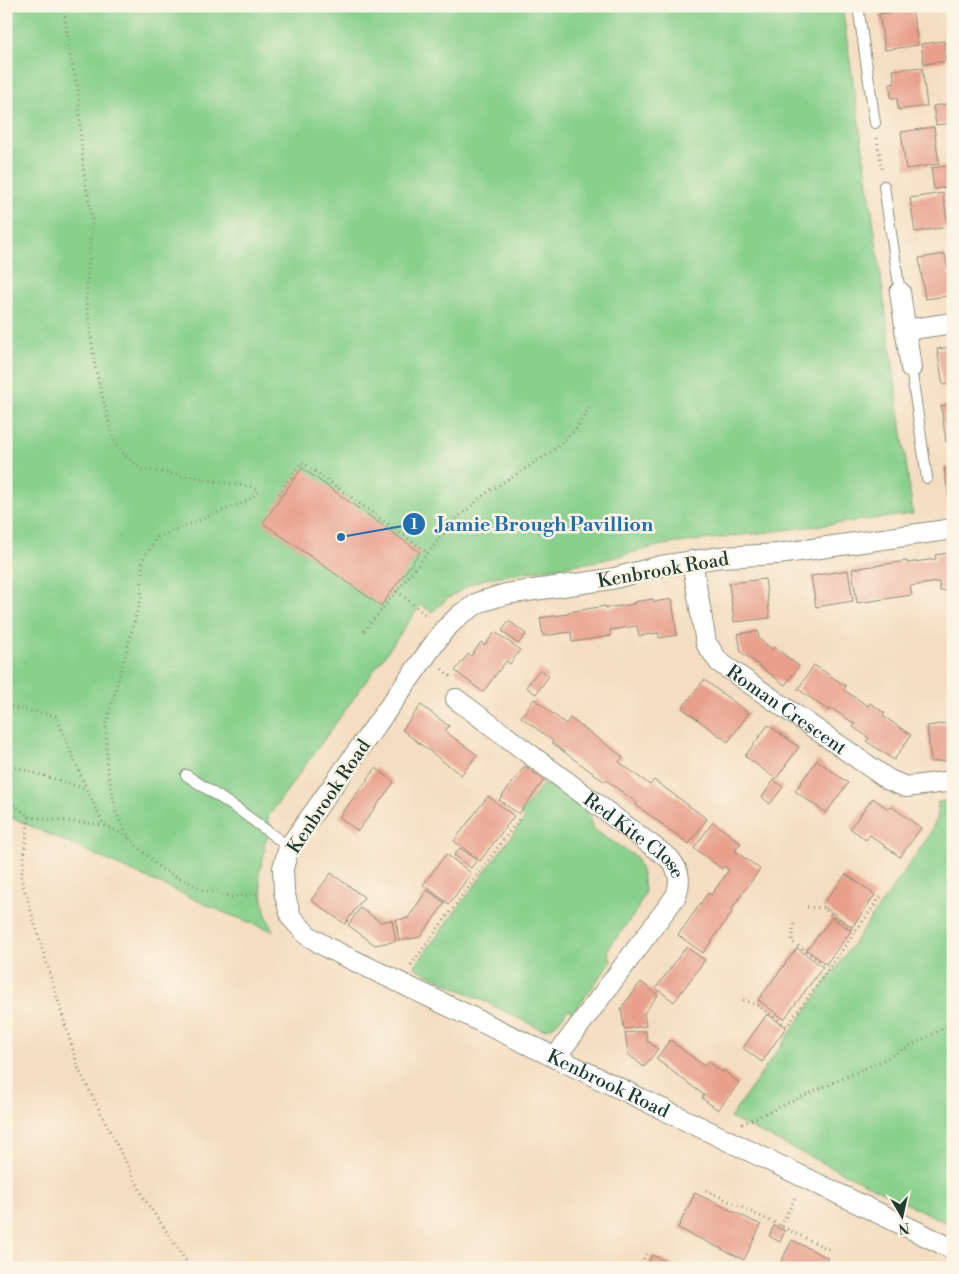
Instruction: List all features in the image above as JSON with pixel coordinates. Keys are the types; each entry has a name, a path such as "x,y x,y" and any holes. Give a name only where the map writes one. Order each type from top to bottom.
{"street":[{"path":"900,292 911,368"},
{"path":"906,330 953,323"},
{"name":"Kenbrook Road","path":"953,529 778,554 720,557 692,561 661,566 611,579 506,594 480,602 461,614 444,630 290,847 283,868 284,892 291,917 307,935 328,948 953,1249"},
{"name":"Roman Crescent","path":"692,561 706,643 719,662 888,780 906,787 953,781"},
{"name":"Red Kite Close","path":"456,700 670,859 679,876 676,896 555,1058"}],"lane":[{"path":"858,6 875,123"},
{"path":"884,186 900,292"},
{"path":"911,368 927,478"},
{"path":"186,775 290,847"}],"path":[{"path":"64,6 68,52 78,89 83,168 92,218 86,300 95,367 113,439 124,455 142,469 252,487 258,491 249,500 158,537 143,559 140,598 106,725 107,767 116,813 130,839"},
{"path":"875,123 884,186"},
{"path":"364,631 454,521 485,494 551,452 577,428 590,406"},
{"path":"278,494 302,462 428,553"},
{"path":"397,591 444,630"},
{"path":"426,656 460,684 456,700"},
{"path":"6,706 56,716 86,789 104,825"},
{"path":"6,764 86,789"},
{"path":"6,798 29,817 104,825 130,839 161,869 204,890 232,897 284,892"},
{"path":"29,817 21,878 79,1070 145,1200 191,1268"},
{"path":"398,983 519,819"},
{"path":"743,1000 757,1005 787,1026 882,895"},
{"path":"808,906 823,908 855,932"},
{"path":"794,924 792,942 829,968"},
{"path":"741,1124 881,1061 953,1022"},
{"path":"706,1190 832,1251"},
{"path":"781,1226 797,1193"},
{"path":"639,1268 647,1252"}],"green space":[{"path":"6,6 842,6 913,514 662,545 599,561 488,578 469,585 447,599 432,612 421,605 268,817 269,824 274,828 264,843 265,851 259,874 265,912 273,931 225,913 6,815"},
{"path":"545,782 588,813 593,829 636,857 642,874 645,892 636,912 608,949 611,962 573,1013 568,1009 554,1026 541,1029 414,967 525,818 520,814"},
{"path":"953,800 953,1226 730,1118 929,836 937,818 938,802"}],"building":[{"path":"912,9 918,45 885,50 879,14"},
{"path":"944,41 946,61 924,64 921,44"},
{"path":"922,67 927,106 898,110 897,98 891,98 890,84 895,83 893,70"},
{"path":"953,103 953,123 936,125 933,106"},
{"path":"934,127 939,164 906,169 901,132"},
{"path":"953,165 953,186 934,189 931,168"},
{"path":"943,193 948,227 915,232 910,198"},
{"path":"945,254 949,275 953,274 953,295 925,299 919,258"},
{"path":"953,347 953,383 943,385 937,349"},
{"path":"953,404 953,441 946,442 941,406"},
{"path":"953,467 953,505 950,505 944,468"},
{"path":"302,468 420,552 381,606 263,523"},
{"path":"953,552 953,589 940,591 939,582 910,586 912,595 857,603 852,569 936,559 935,555"},
{"path":"848,570 853,601 816,607 811,576"},
{"path":"765,579 770,618 734,622 729,583"},
{"path":"653,599 654,602 672,599 677,635 659,638 659,633 639,636 637,626 610,630 611,636 572,642 571,632 543,636 540,618 606,606 606,608 634,604 634,602"},
{"path":"509,621 526,634 518,644 502,631"},
{"path":"758,631 759,639 772,649 774,647 799,666 785,685 741,652 738,634"},
{"path":"495,632 520,650 510,664 506,661 483,692 455,671 468,654 471,656 481,642 485,645"},
{"path":"814,665 846,686 844,690 868,706 870,703 885,713 883,716 911,735 894,760 866,741 869,738 853,727 855,724 831,708 829,711 798,689"},
{"path":"540,669 549,676 536,694 526,687"},
{"path":"704,680 749,713 728,742 682,708"},
{"path":"534,699 566,724 570,718 623,757 619,762 650,785 654,780 707,819 689,844 606,780 605,782 552,743 553,741 521,717"},
{"path":"421,705 449,726 445,731 477,755 461,775 402,730"},
{"path":"953,722 953,760 931,762 927,726"},
{"path":"768,725 799,747 776,779 745,756"},
{"path":"817,760 848,783 826,813 795,791"},
{"path":"525,766 544,780 519,814 499,800"},
{"path":"376,768 394,782 358,831 339,817"},
{"path":"774,780 783,787 770,804 762,797"},
{"path":"488,796 514,816 480,861 454,841"},
{"path":"873,798 888,809 891,806 921,828 900,857 870,835 866,840 850,828"},
{"path":"713,822 741,843 735,851 760,869 703,953 678,935 708,893 711,895 729,870 724,866 722,869 694,848"},
{"path":"460,848 477,860 471,868 454,855"},
{"path":"446,854 471,873 449,904 423,885"},
{"path":"331,873 364,897 345,924 311,900"},
{"path":"846,874 875,895 852,927 822,905"},
{"path":"427,890 445,903 420,937 399,941 396,920 408,918"},
{"path":"360,908 381,922 392,920 396,941 375,945 348,925"},
{"path":"832,917 851,931 826,964 807,950"},
{"path":"686,947 705,960 674,1002 656,988"},
{"path":"797,948 823,967 784,1019 758,1000"},
{"path":"641,982 658,995 644,1013 646,1026 624,1029 621,1008"},
{"path":"767,1014 786,1027 762,1062 743,1048"},
{"path":"646,1031 647,1041 658,1049 644,1067 628,1054 625,1033"},
{"path":"670,1040 704,1066 708,1061 739,1083 718,1110 702,1098 704,1095 656,1059"},
{"path":"695,1193 761,1225 744,1260 678,1228"},
{"path":"774,1226 785,1231 780,1242 769,1236"},
{"path":"792,1240 828,1258 823,1268 778,1268"},
{"path":"652,1255 680,1268 646,1268"}],"place":[{"name":"Jamie Brough Pavillion","path":"341,537"}]}
